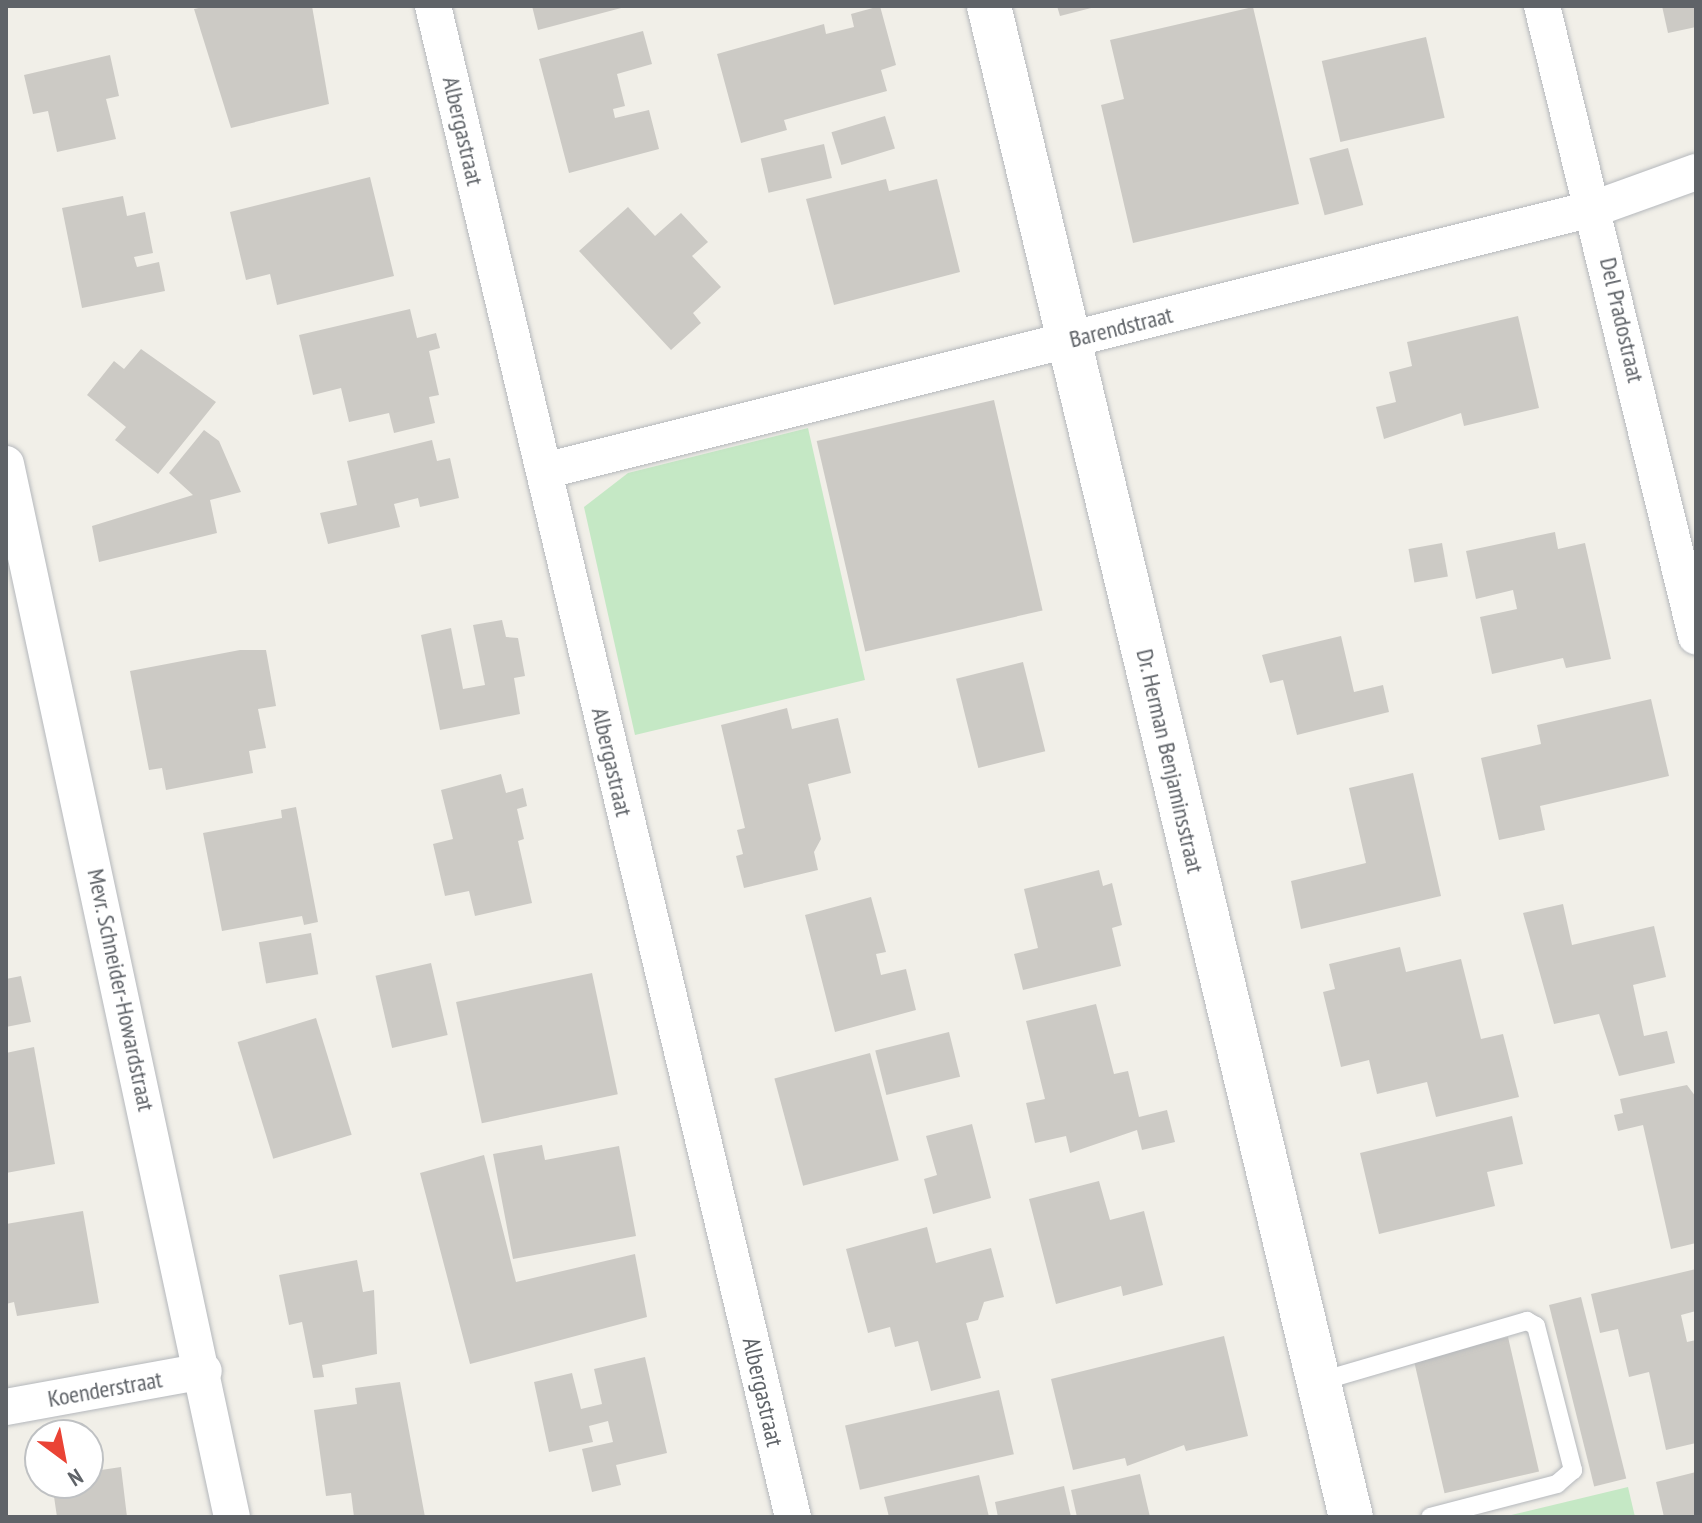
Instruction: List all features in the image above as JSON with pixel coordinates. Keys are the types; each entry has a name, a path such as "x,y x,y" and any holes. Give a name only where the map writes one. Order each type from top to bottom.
{"street":[{"name":"Albergastraat","path":"433,6 793,1517"},
{"name":"Dr. Herman Benjaminsstraat","path":"989,6 1351,1517"},
{"name":"Del Pradostraat","path":"1542,6 1596,208 1696,636"},
{"name":"Barendstraat","path":"544,471 1596,208 1696,172"},
{"name":"Mevr. Schneider-Howardstraat","path":"6,464 204,1371 232,1517"},
{"name":"Koenderstraat","path":"6,1407 204,1371"}],"lane":[{"path":"1318,1382 1513,1325 1536,1326 1573,1470 1557,1484 1430,1517"}],"green space":[{"path":"808,428 865,680 635,735 584,507 628,473"},
{"path":"1628,1487 1635,1517 1503,1517"}],"building":[{"path":"208,6 312,6 329,104 231,128 194,9"},
{"path":"532,6 625,6 625,7 538,30"},
{"path":"880,6 896,65 881,70 887,91 784,120 787,130 741,143 717,54 824,24 826,34 854,27 851,14"},
{"path":"1057,6 1095,6 1095,7 1060,16"},
{"path":"1662,6 1696,6 1696,27 1668,33"},
{"path":"1253,7 1299,204 1133,243 1101,105 1124,99 1110,40"},
{"path":"643,31 652,64 617,74 625,106 613,109 615,118 649,110 659,149 569,173 539,59"},
{"path":"1426,37 1445,118 1340,142 1322,61"},
{"path":"110,55 119,96 106,99 116,139 57,152 48,111 33,114 24,75"},
{"path":"885,116 895,149 841,165 831,132"},
{"path":"824,144 832,178 769,193 761,159"},
{"path":"1348,148 1363,205 1325,215 1309,158"},
{"path":"370,177 394,276 277,305 270,274 246,280 230,212"},
{"path":"886,179 889,191 937,179 960,272 834,305 806,199"},
{"path":"123,196 127,216 145,212 153,253 134,257 137,267 159,262 165,291 82,308 62,208"},
{"path":"628,207 655,236 681,213 708,242 692,256 721,287 693,313 701,323 671,350 579,251"},
{"path":"410,309 417,338 436,333 440,348 429,351 439,395 429,397 435,423 394,433 389,413 349,422 341,388 313,395 299,335"},
{"path":"1518,316 1539,408 1464,426 1461,413 1384,439 1376,407 1396,402 1389,372 1412,366 1407,342"},
{"path":"141,349 216,402 158,474 115,440 126,427 87,395 114,361 124,369"},
{"path":"994,400 1043,610 865,651 817,441"},
{"path":"204,430 219,441 241,492 210,500 217,533 99,562 92,526 193,495 169,473"},
{"path":"432,440 437,461 450,458 459,498 420,507 418,498 394,504 400,527 328,544 320,513 357,505 347,461"},
{"path":"1555,532 1558,549 1585,543 1611,659 1566,668 1563,658 1492,674 1480,617 1517,609 1513,590 1476,599 1466,551"},
{"path":"1442,543 1448,576 1414,582 1409,549"},
{"path":"502,620 506,637 518,638 525,676 514,678 520,714 440,730 421,635 451,628 463,689 485,685 473,625"},
{"path":"1341,636 1354,692 1383,685 1389,712 1297,735 1283,680 1270,683 1262,655"},
{"path":"240,650 266,650 276,706 258,709 266,748 249,751 253,773 166,790 162,768 149,770 130,671"},
{"path":"1023,662 1045,751 978,768 956,679"},
{"path":"1651,699 1669,776 1540,806 1545,830 1499,840 1481,758 1541,744 1537,725"},
{"path":"787,708 792,729 838,718 851,773 808,784 821,839 814,852 818,870 744,888 736,856 743,854 737,830 745,828 721,725"},
{"path":"1413,773 1441,896 1301,929 1291,881 1366,863 1349,788"},
{"path":"501,774 506,793 523,788 527,806 517,809 524,839 518,841 532,903 475,916 469,891 445,896 433,844 453,839 441,790"},
{"path":"296,807 318,922 304,925 302,916 222,931 203,833 282,818 281,810"},
{"path":"1099,870 1103,886 1112,883 1122,925 1112,928 1121,966 1023,990 1014,954 1038,948 1024,889"},
{"path":"871,897 886,952 876,954 881,975 906,969 916,1010 835,1032 805,915"},
{"path":"1563,904 1572,945 1654,926 1666,977 1633,985 1644,1036 1667,1031 1675,1063 1619,1076 1599,1014 1554,1024 1523,913"},
{"path":"311,933 318,974 266,984 259,942"},
{"path":"1400,947 1406,972 1461,959 1481,1039 1503,1034 1519,1097 1436,1117 1427,1082 1377,1094 1369,1060 1341,1067 1323,992 1335,989 1329,964"},
{"path":"431,963 448,1035 392,1048 375,976"},
{"path":"592,973 618,1094 482,1123 456,1002"},
{"path":"21,976 31,1022 6,1027 6,979"},
{"path":"1096,1004 1114,1074 1128,1071 1139,1117 1167,1110 1175,1142 1142,1150 1137,1130 1070,1153 1066,1136 1035,1143 1026,1103 1045,1099 1026,1021"},
{"path":"316,1018 352,1135 273,1159 238,1042"},
{"path":"949,1032 960,1077 886,1095 875,1050"},
{"path":"34,1047 55,1164 6,1173 6,1053"},
{"path":"870,1053 899,1160 803,1186 774,1079"},
{"path":"1687,1085 1696,1097 1696,1243 1671,1249 1643,1125 1618,1131 1614,1115 1623,1113 1620,1099"},
{"path":"1512,1116 1523,1164 1487,1172 1495,1206 1379,1234 1360,1153"},
{"path":"972,1124 991,1198 933,1214 924,1179 937,1175 926,1136"},
{"path":"542,1145 545,1160 619,1146 636,1236 513,1259 493,1154"},
{"path":"484,1155 516,1282 635,1254 647,1317 470,1364 420,1173"},
{"path":"1099,1181 1110,1220 1144,1211 1163,1285 1123,1296 1121,1286 1056,1304 1029,1199"},
{"path":"83,1211 99,1303 17,1316 14,1302 6,1304 6,1224"},
{"path":"927,1227 936,1263 991,1248 1004,1297 984,1302 978,1320 966,1323 981,1378 931,1391 918,1341 895,1347 890,1327 868,1333 846,1249"},
{"path":"357,1260 363,1292 374,1290 377,1354 322,1365 324,1377 313,1378 302,1322 289,1325 279,1275"},
{"path":"1696,1269 1696,1311 1681,1315 1687,1342 1696,1340 1696,1443 1666,1450 1649,1372 1629,1377 1618,1329 1600,1333 1591,1294"},
{"path":"1581,1297 1626,1478 1594,1486 1549,1305"},
{"path":"1224,1336 1248,1436 1186,1451 1184,1445 1127,1466 1125,1458 1073,1470 1051,1379"},
{"path":"1508,1337 1539,1471 1445,1493 1413,1359"},
{"path":"645,1357 667,1453 616,1465 621,1485 592,1492 582,1449 613,1442 608,1421 589,1426 593,1442 549,1452 534,1382 572,1373 581,1409 602,1404 594,1369"},
{"path":"400,1382 425,1517 354,1517 351,1493 326,1496 314,1410 357,1404 355,1388"},
{"path":"999,1390 1014,1454 860,1490 845,1426"},
{"path":"121,1467 127,1517 57,1517 54,1499 104,1499 104,1470"},
{"path":"1696,1472 1696,1517 1664,1517 1656,1482"},
{"path":"1140,1474 1150,1517 1077,1517 1071,1490"},
{"path":"979,1475 989,1517 889,1517 884,1497"},
{"path":"1064,1486 1071,1517 998,1517 995,1502"}]}
